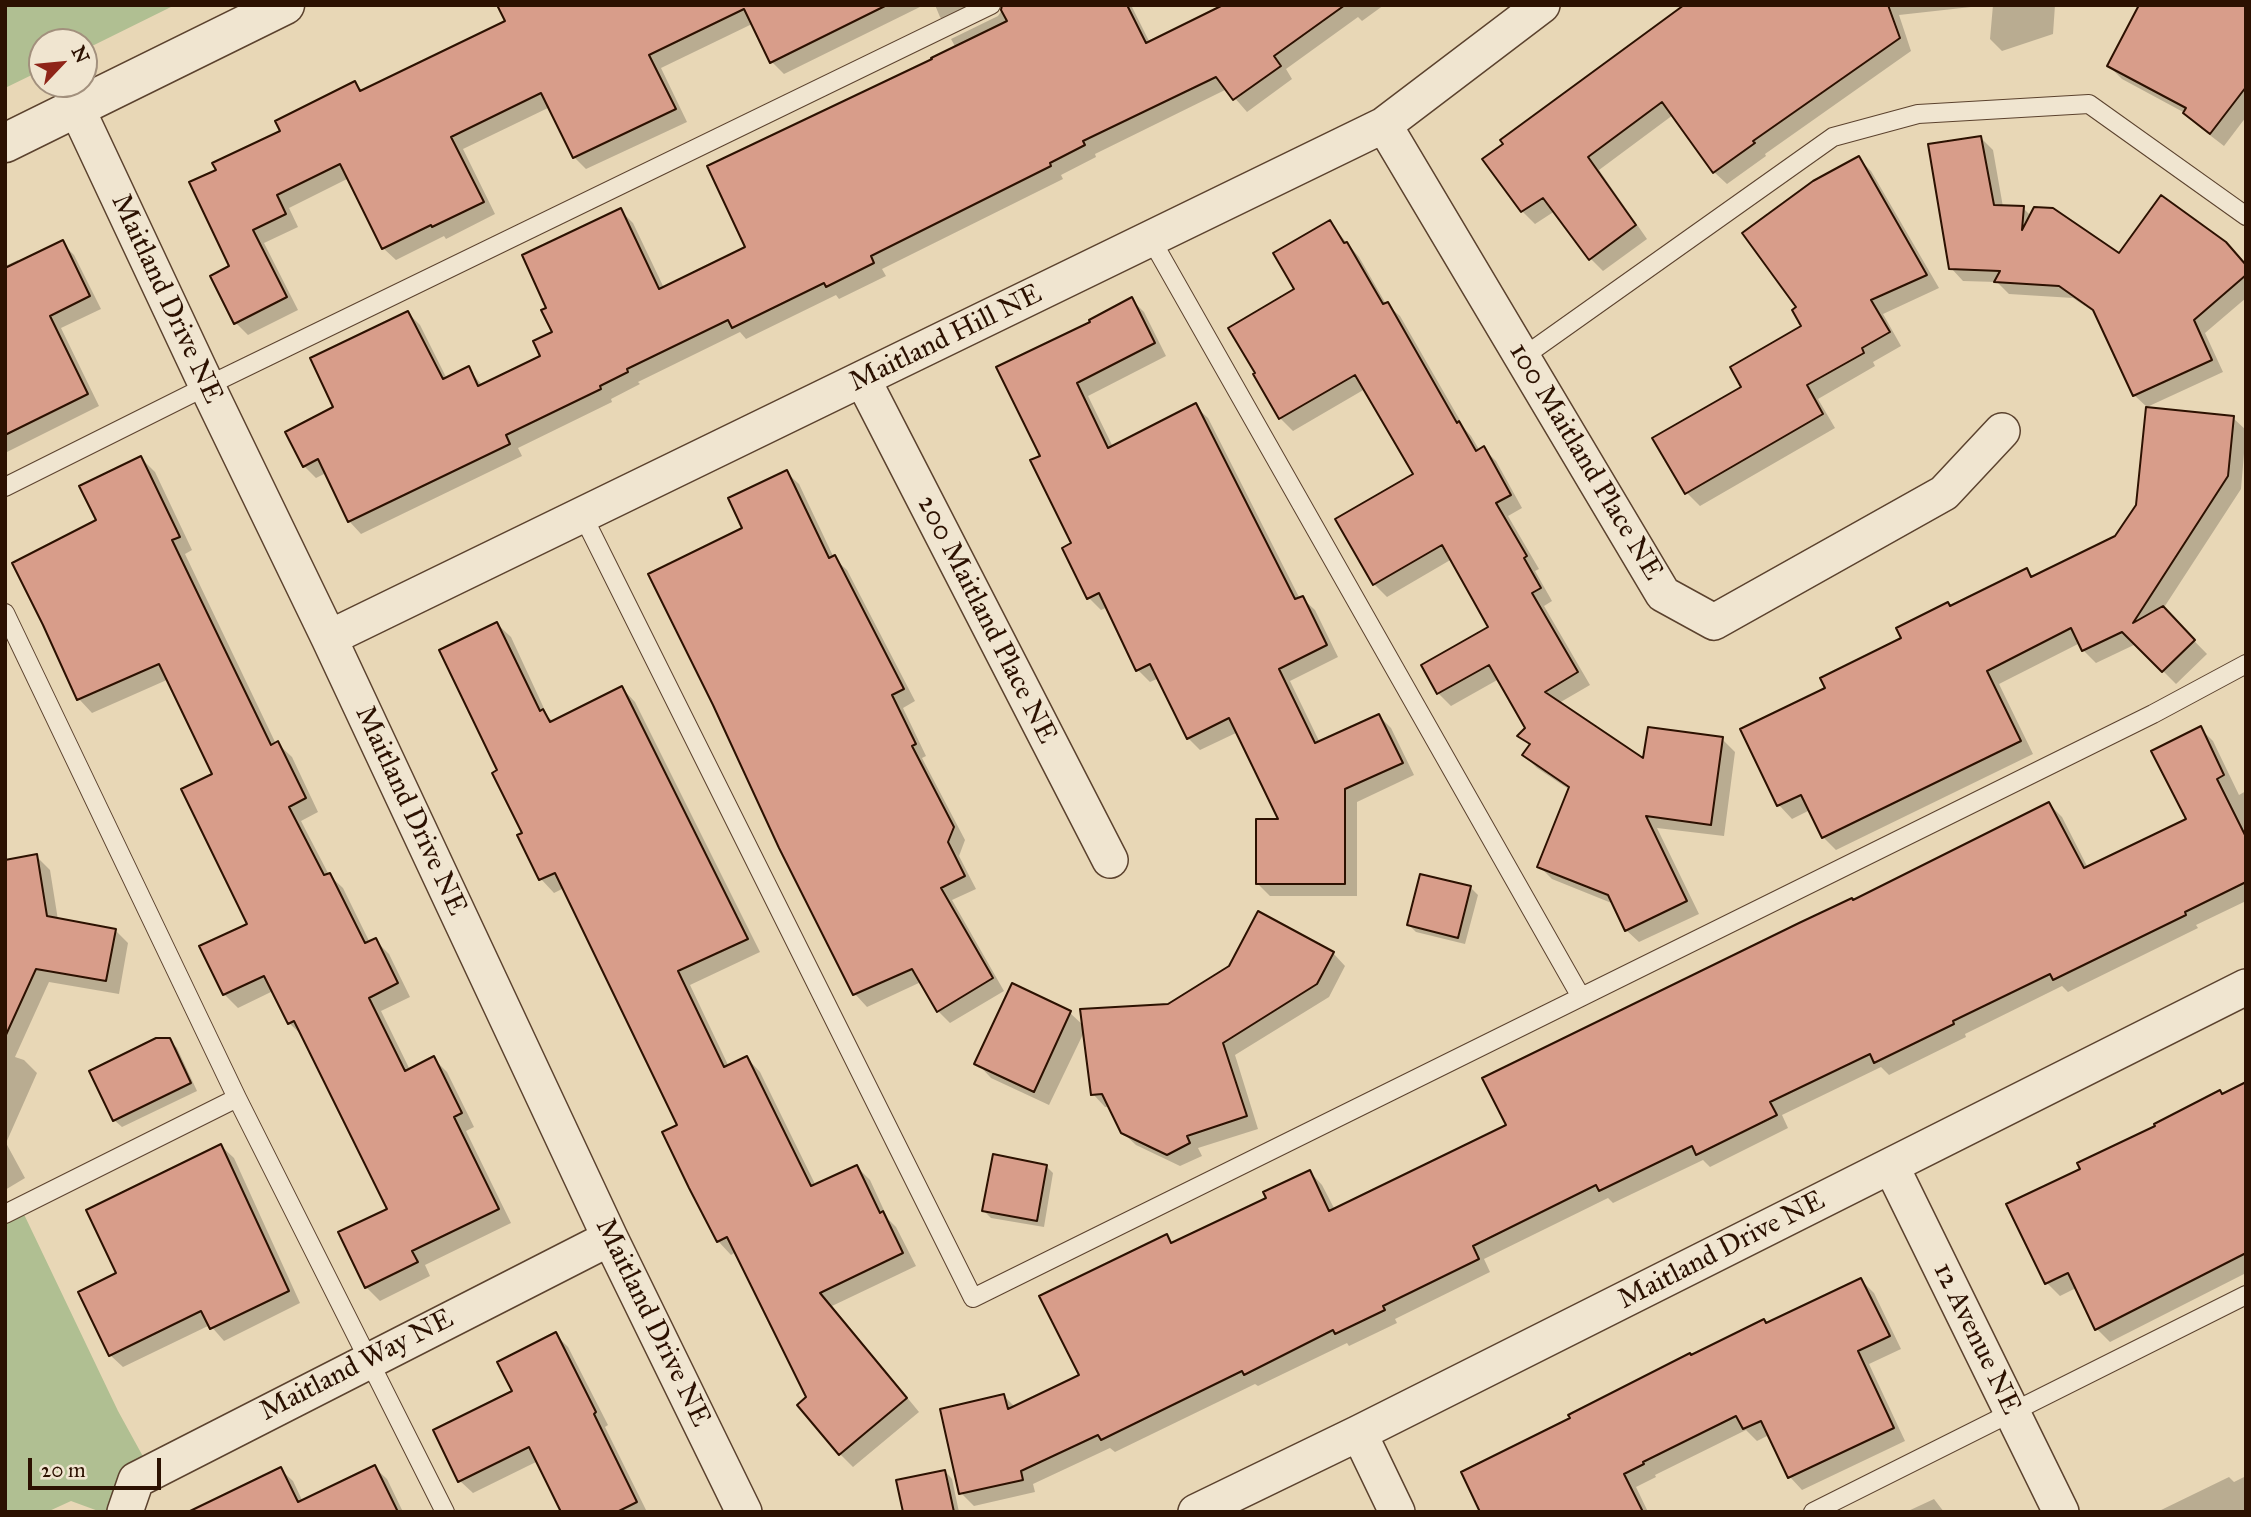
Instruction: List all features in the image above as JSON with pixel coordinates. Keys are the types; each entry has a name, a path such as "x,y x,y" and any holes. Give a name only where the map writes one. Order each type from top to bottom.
{"street":[{"path":"5,142 285,5"},
{"name":"Maitland Hill NE","path":"330,638 1384,125 1542,5"},
{"name":"Maitland Drive NE","path":"77,109 207,386 330,638 610,1238 744,1512"},
{"name":"100 Maitland Place NE","path":"1384,125 1663,594 1714,622 1944,493 2002,431"},
{"name":"200 Maitland Place NE","path":"863,380 1110,860"},
{"name":"Maitland Drive NE","path":"1196,1512 1359,1433 2246,987"},
{"name":"12 Avenue NE","path":"1891,1166 2061,1512"},
{"name":"Maitland Way NE","path":"125,1512 136,1480 610,1238"},
{"path":"1359,1433 1397,1512"}],"lane":[{"path":"5,487 991,5"},
{"path":"1523,357 1833,137 1918,114 2089,104 2246,216"},
{"path":"1151,239 1581,997"},
{"path":"582,514 973,1298 2141,721 2246,664"},
{"path":"5,613 237,1098 445,1512"},
{"path":"5,1214 237,1098"},
{"path":"1813,1512 2246,1295"}],"green space":[{"path":"5,5 175,5 98,43 98,28 28,28 28,77 5,88"},
{"path":"20,1206 118,1411 151,1471 125,1512 101,1512 71,1501 47,1512 5,1512 5,1214"}],"building":[{"path":"497,5 887,5 770,63 744,9 649,55 676,109 573,158 541,93 451,137 484,202 382,249 340,164 277,195 286,214 253,230 287,297 234,324 210,276 229,266 189,182 216,170 212,163 280,131 275,121 355,81 360,91 505,21"},
{"path":"1002,5 1127,5 1146,43 1223,5 1345,5 1274,56 1281,66 1233,100 1216,77 1083,141 1085,145 1050,163 1051,166 871,256 874,263 826,287 824,283 732,328 728,320 627,369 628,372 600,386 601,389 506,435 510,444 348,522 318,459 303,467 285,432 333,407 310,358 408,311 443,379 469,366 478,386 540,356 533,341 552,332 541,310 546,308 522,255 621,208 659,289 745,247 707,166 1007,21 1001,10"},
{"path":"1684,5 1888,5 1900,38 1753,141 1755,143 1713,173 1662,102 1588,157 1636,225 1589,260 1543,198 1521,212 1482,159 1503,144 1500,140"},
{"path":"2139,5 2246,5 2246,87 2210,134 2183,113 2186,108 2107,66"},
{"path":"1981,136 1994,205 2024,206 2022,230 2034,207 2053,208 2119,253 2161,195 2226,242 2246,265 2246,275 2194,320 2212,360 2133,396 2093,310 2059,286 1994,282 2000,271 1949,269 1928,144"},
{"path":"1859,156 1927,275 1871,300 1890,332 1862,348 1864,353 1807,385 1823,414 1685,494 1652,438 1741,387 1730,367 1801,326 1792,310 1796,307 1742,233 1813,181"},
{"path":"1330,220 1344,243 1347,242 1383,304 1388,302 1457,423 1459,421 1476,451 1484,446 1511,495 1496,503 1527,556 1524,558 1541,588 1532,593 1578,672 1545,692 1643,758 1648,727 1723,737 1711,825 1646,816 1687,901 1625,931 1608,895 1537,867 1569,787 1522,755 1530,744 1517,736 1525,728 1489,665 1437,694 1421,665 1488,627 1442,545 1373,585 1335,519 1413,474 1355,375 1279,419 1228,328 1294,289 1273,253"},
{"path":"63,240 90,296 50,316 88,394 5,435 5,268"},
{"path":"1132,297 1155,343 1077,383 1108,448 1196,403 1295,599 1303,596 1327,645 1279,669 1315,743 1379,714 1403,763 1345,789 1345,884 1256,884 1256,819 1278,819 1229,718 1187,739 1150,664 1136,671 1099,593 1087,599 1062,548 1071,543 1030,460 1040,456 996,367 1090,322 1089,320"},
{"path":"2146,407 2234,416 2228,476 2133,623 2163,606 2195,640 2162,672 2122,632 2082,651 2071,628 1987,671 2021,741 1822,838 1801,795 1777,806 1740,729 1825,688 1820,678 1901,638 1896,628 1948,602 1950,606 2027,568 2031,577 2115,536 2136,505"},
{"path":"141,456 180,537 172,540 223,646 271,745 278,741 306,798 289,807 324,875 330,873 365,943 376,938 398,983 369,998 405,1071 434,1056 462,1113 454,1117 499,1209 412,1251 418,1262 365,1288 338,1232 387,1209 294,1021 288,1024 264,976 223,995 199,946 247,924 181,789 212,774 159,664 77,700 12,563 96,520 79,486"},
{"path":"787,470 829,558 835,555 904,689 892,695 916,744 912,746 954,827 948,842 965,876 941,888 993,978 937,1012 912,969 853,995 779,848 713,705 648,574 742,528 728,498"},
{"path":"497,622 540,711 543,709 550,722 622,686 748,939 678,971 724,1067 747,1056 811,1186 857,1165 903,1253 820,1293 907,1398 839,1455 797,1405 806,1397 727,1237 717,1242 689,1188 662,1132 677,1125 555,873 539,880 517,835 522,833 492,773 497,770 439,650"},
{"path":"2201,726 2224,775 2217,779 2246,837 2246,882 2185,912 2186,915 2053,980 2050,974 1874,1063 1870,1054 1770,1102 1777,1115 1696,1155 1692,1146 1599,1191 1596,1185 1473,1246 1479,1259 1383,1306 1385,1310 1335,1334 1333,1330 1244,1375 1242,1371 1101,1440 1098,1435 1021,1471 1023,1480 959,1494 940,1409 1004,1394 1008,1409 1079,1375 1039,1296 1167,1234 1171,1243 1266,1198 1263,1192 1310,1170 1329,1211 1506,1125 1482,1078 1799,923 1852,898 1853,900 2049,802 2084,868 2186,819 2151,751"},
{"path":"37,854 47,916 116,929 106,981 36,969 5,1037 5,860"},
{"path":"1420,874 1471,886 1458,938 1407,925"},
{"path":"1258,911 1334,952 1317,984 1223,1043 1247,1116 1187,1136 1190,1143 1167,1155 1121,1133 1102,1094 1091,1095 1080,1009 1168,1004 1229,966"},
{"path":"1012,983 1071,1011 1034,1092 974,1064"},
{"path":"156,1038 170,1038 191,1083 113,1121 89,1071"},
{"path":"2246,1082 2246,1253 2095,1330 2068,1273 2045,1284 2006,1204 2080,1169 2077,1163 2155,1126 2154,1124 2220,1090 2222,1094"},
{"path":"221,1144 289,1291 210,1329 201,1311 109,1356 78,1292 116,1273 86,1210"},
{"path":"993,1154 1047,1165 1037,1221 982,1211"},
{"path":"1861,1278 1890,1336 1858,1351 1894,1428 1788,1478 1761,1421 1743,1429 1736,1416 1624,1474 1643,1512 1480,1512 1461,1472 1570,1418 1568,1415 1690,1353 1691,1355 1764,1319 1766,1323"},
{"path":"556,1332 637,1502 617,1512 561,1512 529,1447 458,1482 433,1430 512,1391 497,1362"},
{"path":"375,1465 398,1512 188,1512 281,1467 298,1502"},
{"path":"945,1470 954,1512 903,1512 896,1480"}]}
